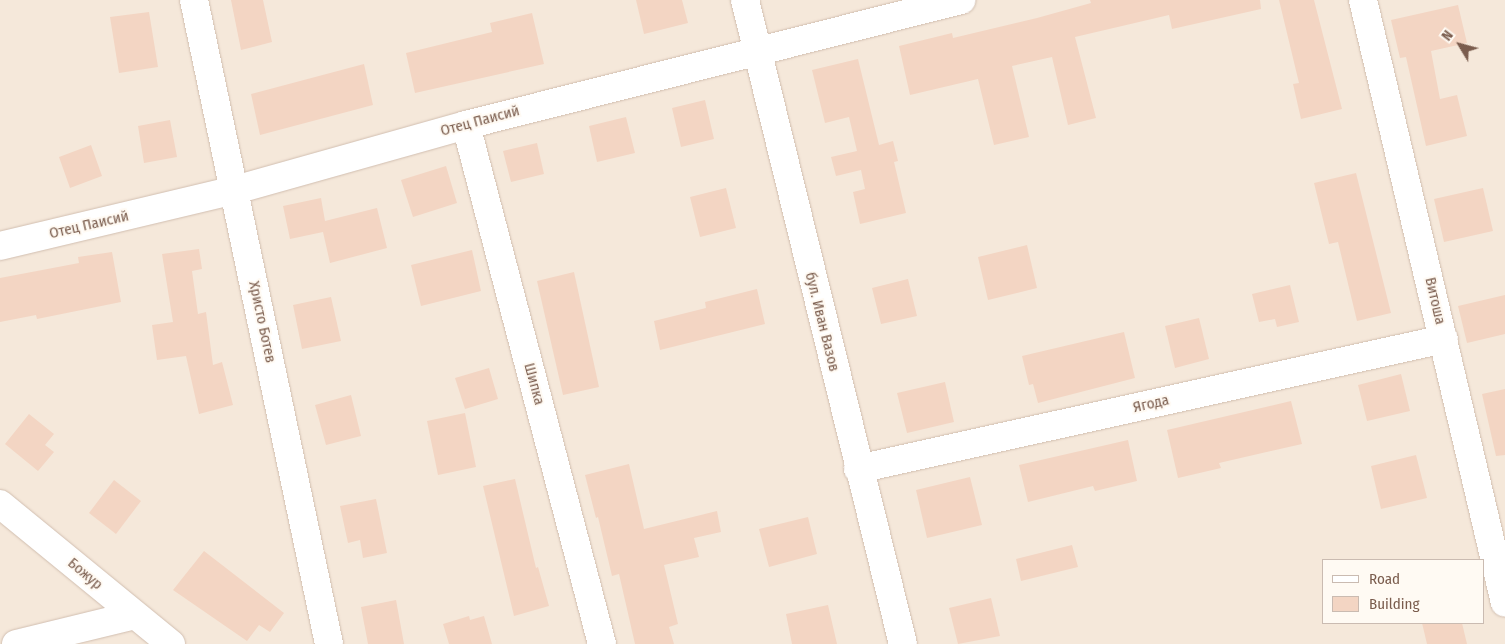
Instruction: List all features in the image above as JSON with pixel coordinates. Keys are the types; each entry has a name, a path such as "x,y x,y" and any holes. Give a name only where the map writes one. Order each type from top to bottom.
{"street":[{"name":"Христо Ботев","path":"194,0 329,644"},
{"name":"бул. Иван Вазов","path":"744,0 858,469 903,644"},
{"name":"Отец Паисий","path":"0,246 235,190 466,124 961,0"},
{"name":"Витоша","path":"1363,0 1505,603"},
{"name":"Шипка","path":"466,124 602,644"},
{"name":"Ягода","path":"858,469 1444,339"},
{"name":"Божур","path":"0,504 172,644"},
{"path":"16,644 135,615"}],"shaded area":[{"path":"0,0 1505,0 1505,644 0,644"}],"building":[{"path":"231,0 263,0 272,42 241,50"},
{"path":"636,0 682,0 688,23 644,34"},
{"path":"1090,0 1260,0 1261,9 1172,29 1169,15 1075,37 1096,118 1068,125 1052,57 1012,66 1029,137 994,145 978,79 910,95 899,46 952,33 953,38 1037,18 1091,3"},
{"path":"1279,0 1314,0 1342,109 1301,119 1293,84 1299,83"},
{"path":"1458,5 1467,43 1431,51 1440,99 1457,95 1467,136 1426,146 1406,57 1400,58 1391,20"},
{"path":"149,12 158,67 119,73 110,17"},
{"path":"532,13 544,64 415,93 406,53 492,32 490,23"},
{"path":"858,59 879,145 893,141 898,161 894,162 906,213 860,224 853,192 865,189 861,170 836,176 831,157 857,151 849,117 825,123 812,70"},
{"path":"364,64 373,105 260,135 251,94"},
{"path":"705,100 714,139 681,147 672,108"},
{"path":"626,117 635,153 597,162 589,126"},
{"path":"170,120 177,157 144,163 138,126"},
{"path":"537,143 544,174 511,182 503,151"},
{"path":"91,145 102,176 70,188 59,157"},
{"path":"446,166 457,203 413,217 401,180"},
{"path":"1356,173 1391,313 1357,321 1338,242 1329,244 1314,183"},
{"path":"726,188 736,228 700,237 690,197"},
{"path":"1483,188 1493,231 1444,242 1434,199"},
{"path":"321,198 325,221 377,208 387,248 330,263 323,232 290,239 283,206"},
{"path":"1027,245 1037,288 988,300 978,257"},
{"path":"199,249 202,269 192,271 198,314 206,312 213,365 222,362 233,405 199,414 186,356 157,360 152,325 173,322 162,254"},
{"path":"472,250 481,291 421,306 411,265"},
{"path":"112,252 121,302 37,319 36,315 0,322 0,278 79,263 78,257"},
{"path":"574,272 599,387 563,395 537,281"},
{"path":"908,279 917,316 881,324 872,288"},
{"path":"1290,285 1299,322 1277,327 1275,319 1259,322 1252,294"},
{"path":"757,289 765,324 660,350 654,321 706,308 705,302"},
{"path":"1505,295 1505,334 1467,343 1458,306"},
{"path":"331,297 341,341 302,349 293,305"},
{"path":"1199,318 1209,359 1175,368 1165,326"},
{"path":"1124,332 1135,378 1038,403 1033,384 1029,385 1022,356"},
{"path":"489,368 498,399 465,409 455,378"},
{"path":"1401,374 1410,411 1367,421 1358,385"},
{"path":"945,382 954,422 907,433 897,393"},
{"path":"1505,389 1505,455 1496,456 1482,394"},
{"path":"351,395 361,436 326,445 315,405"},
{"path":"1291,401 1302,444 1219,463 1221,468 1178,478 1167,430"},
{"path":"465,413 476,467 438,475 427,421"},
{"path":"29,414 54,434 45,445 54,452 38,471 5,444"},
{"path":"1128,440 1137,481 1095,491 1093,486 1028,502 1019,465"},
{"path":"1416,455 1427,498 1381,509 1371,466"},
{"path":"629,464 644,529 717,511 721,532 694,538 699,557 664,565 678,624 669,627 674,644 635,644 619,574 612,576 598,517 596,518 585,475"},
{"path":"970,477 982,525 927,538 916,490"},
{"path":"515,479 536,568 538,567 549,606 514,616 483,486"},
{"path":"114,480 141,501 116,534 89,513"},
{"path":"376,499 387,553 363,558 360,540 348,543 340,506"},
{"path":"808,517 817,554 769,567 759,529"},
{"path":"1072,545 1078,567 1021,581 1016,559"},
{"path":"204,551 284,613 270,632 259,625 247,641 173,590"},
{"path":"991,598 1000,636 958,644 949,608"},
{"path":"396,600 404,644 368,644 361,607"},
{"path":"828,605 837,644 792,644 786,614"},
{"path":"469,616 470,620 484,616 492,644 449,644 443,624"},
{"path":"1422,624 1462,624 1467,644 1427,644"}]}
